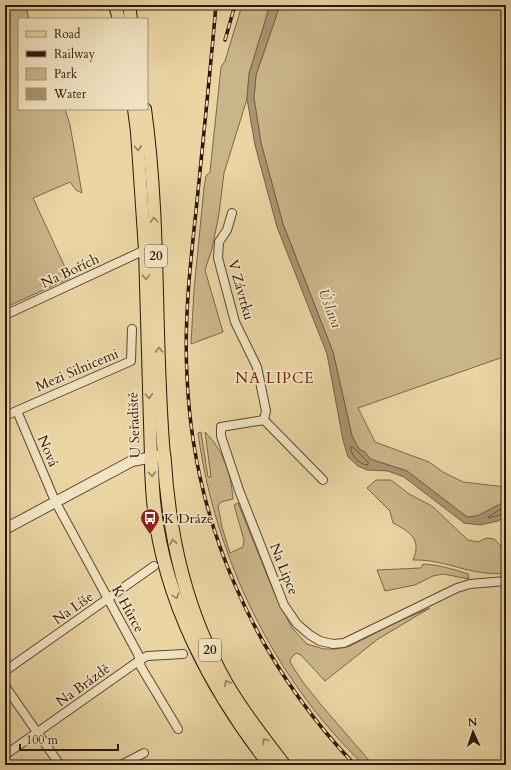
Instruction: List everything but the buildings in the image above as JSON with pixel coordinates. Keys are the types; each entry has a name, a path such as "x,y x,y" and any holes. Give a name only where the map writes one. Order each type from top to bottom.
{"highway":[{"name":"U Seřadiště","path":"164,456 173,541 182,580 195,619 243,720"},
{"name":"U Seřadiště","path":"151,457 154,506 162,548 172,585 201,658 243,720"},
{"name":"20","path":"243,720 270,765"},
{"name":"20","path":"243,720 284,765"}],"main road":[{"path":"116,5 119,18"},
{"path":"129,5 131,18"},
{"name":"U Seřadiště","path":"134,110 145,250 151,457"},
{"name":"U Seřadiště","path":"145,110 152,185 164,456"}],"street":[{"name":"V Závrtku","path":"232,213 227,230 218,242 218,258 235,322 257,367 266,411 264,420"},
{"name":"Na Bořích","path":"5,315 145,250"},
{"name":"Mezi Silnicemi","path":"5,416 131,361 132,329"},
{"name":"Nová","path":"17,411 55,501"},
{"path":"264,420 323,480"},
{"name":"Na Lipce","path":"264,420 221,427 221,436 239,490 284,605 298,624 310,635 333,644 344,643 457,588 488,581 506,581"},
{"path":"5,529 132,461 164,456"},
{"name":"K Hůrce","path":"55,501 138,654 141,667 178,729"},
{"name":"Na Líše","path":"5,671 154,566"},
{"name":"Na Brázdě","path":"5,756 140,660 147,656 183,654"},
{"path":"5,686 60,765"},
{"path":"121,765 144,753"}],"green space":[{"path":"12,5 26,7 29,18 18,18 18,110 65,110 70,125 82,193 76,190 70,182 33,198 70,278 6,307 5,6"},
{"path":"242,5 270,5 249,74 247,99 224,173 219,214 212,249 205,270 223,332 191,344 194,290 204,188 206,176 210,172 221,67 225,61"},
{"path":"280,5 506,5 506,356 358,408 375,442 429,462 443,472 463,482 506,487 506,501 477,516 467,517 407,471 370,459 365,452 359,449 352,436 333,352 283,224 261,143 254,98 256,75"},
{"path":"201,432 208,477 211,477 205,432 217,446 228,471 233,499 221,502 218,506 222,527 230,553 243,547 244,540 234,505 238,503 273,590 292,628 307,644 324,649 336,649 350,646 397,622 430,608 378,639 325,681 301,655 296,653 291,658 290,662 302,681 373,765 364,765 331,731 302,694 276,654 253,613 234,570 218,525 206,479 198,433"},
{"path":"376,480 391,480 409,494 432,506 468,540 478,542 487,538 494,539 503,550 506,563 506,573 481,573 437,562 413,560 416,547 413,537 393,523 390,511 367,488"},
{"path":"423,564 440,566 462,572 468,574 469,579 443,574 433,576 415,585 385,591 377,570 421,568"}],"water":[{"path":"270,5 280,5 256,75 254,98 261,143 283,224 333,352 352,436 359,449 365,452 370,459 407,471 467,517 477,516 506,501 506,516 498,521 480,525 464,523 404,477 388,471 367,470 358,466 348,457 343,440 327,354 277,227 255,145 247,99 249,74"}],"railway":[{"path":"216,5 188,294 186,355 192,430 202,484 216,536 235,586 259,634 287,680 319,724 355,765"},
{"path":"225,40 235,5"}],"place":[{"name":"K Dráze","path":"150,535"}],"district":[{"name":"NA LIPCE","path":"275,378"}],"water label":[{"name":"Úslava","path":"330,308"}]}
